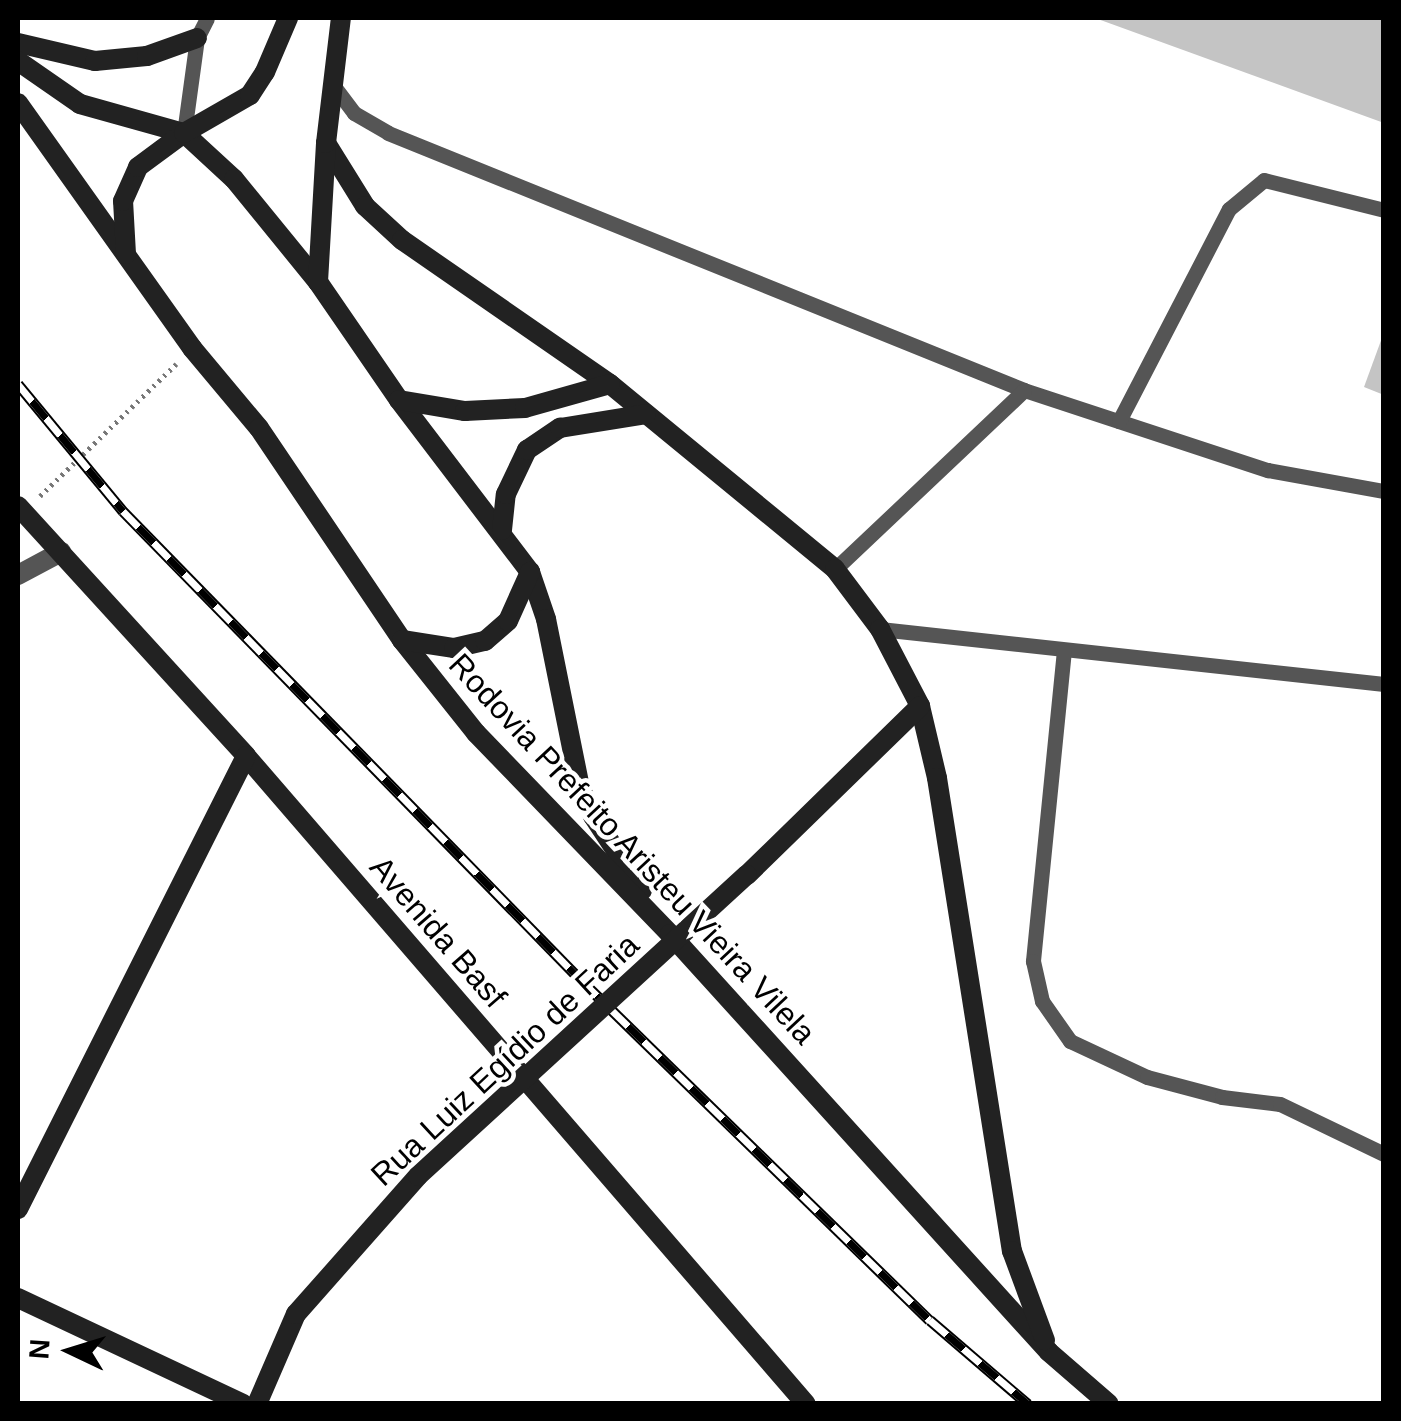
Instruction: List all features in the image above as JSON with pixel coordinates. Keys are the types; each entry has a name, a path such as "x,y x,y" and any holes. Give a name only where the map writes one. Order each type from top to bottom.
{"main road":[{"path":"126,254 124,200 138,167 184,133 250,95 265,72 288,18"},
{"path":"318,282 326,143 341,18"},
{"path":"18,43 95,61 147,56 197,38"},
{"path":"18,60 80,104 184,133 234,179 318,282 399,400 502,530 530,572 546,619 580,787 593,816 670,934"},
{"name":"Rodovia Prefeito Aristeu Vieira Vilela","path":"18,103 192,348 258,428 402,640 476,733 670,934 1049,1352 1109,1404"},
{"path":"326,143 366,206 402,240 610,384 834,569 880,630 920,706 937,778 1012,1251 1049,1352"},
{"path":"399,400 465,411 525,408 610,384"},
{"path":"502,530 506,494 527,450 560,428 646,414"},
{"name":"Avenida Basf","path":"20,508 246,756 806,1404"},
{"path":"402,640 454,648 484,641 508,622 530,572"},
{"name":"Rua Luiz Egídio de Faria","path":"257,1404 296,1314 418,1176 747,875 920,706"},
{"path":"18,1209 246,756"},
{"path":"18,1297 243,1404"}],"street":[{"path":"18,575 61,552"}],"lane":[{"path":"184,133 197,38 207,18"},
{"path":"333,85 354,113 388,133 1024,390 1268,470 1384,490"},
{"path":"1119,421 1229,209 1264,180 1384,210"},
{"path":"834,569 1024,390"},
{"path":"880,630 1384,684"},
{"path":"1064,650 1033,961 1042,1001 1070,1042 1147,1077 1222,1097 1280,1104 1384,1154"}],"path":[{"path":"20,508 192,348"}],"building":[{"path":"1095,18 1384,18 1384,123"},
{"path":"1384,335 1384,395 1364,387"}],"railway":[{"path":"18,384 123,511 581,980 930,1320 1028,1404"}]}
